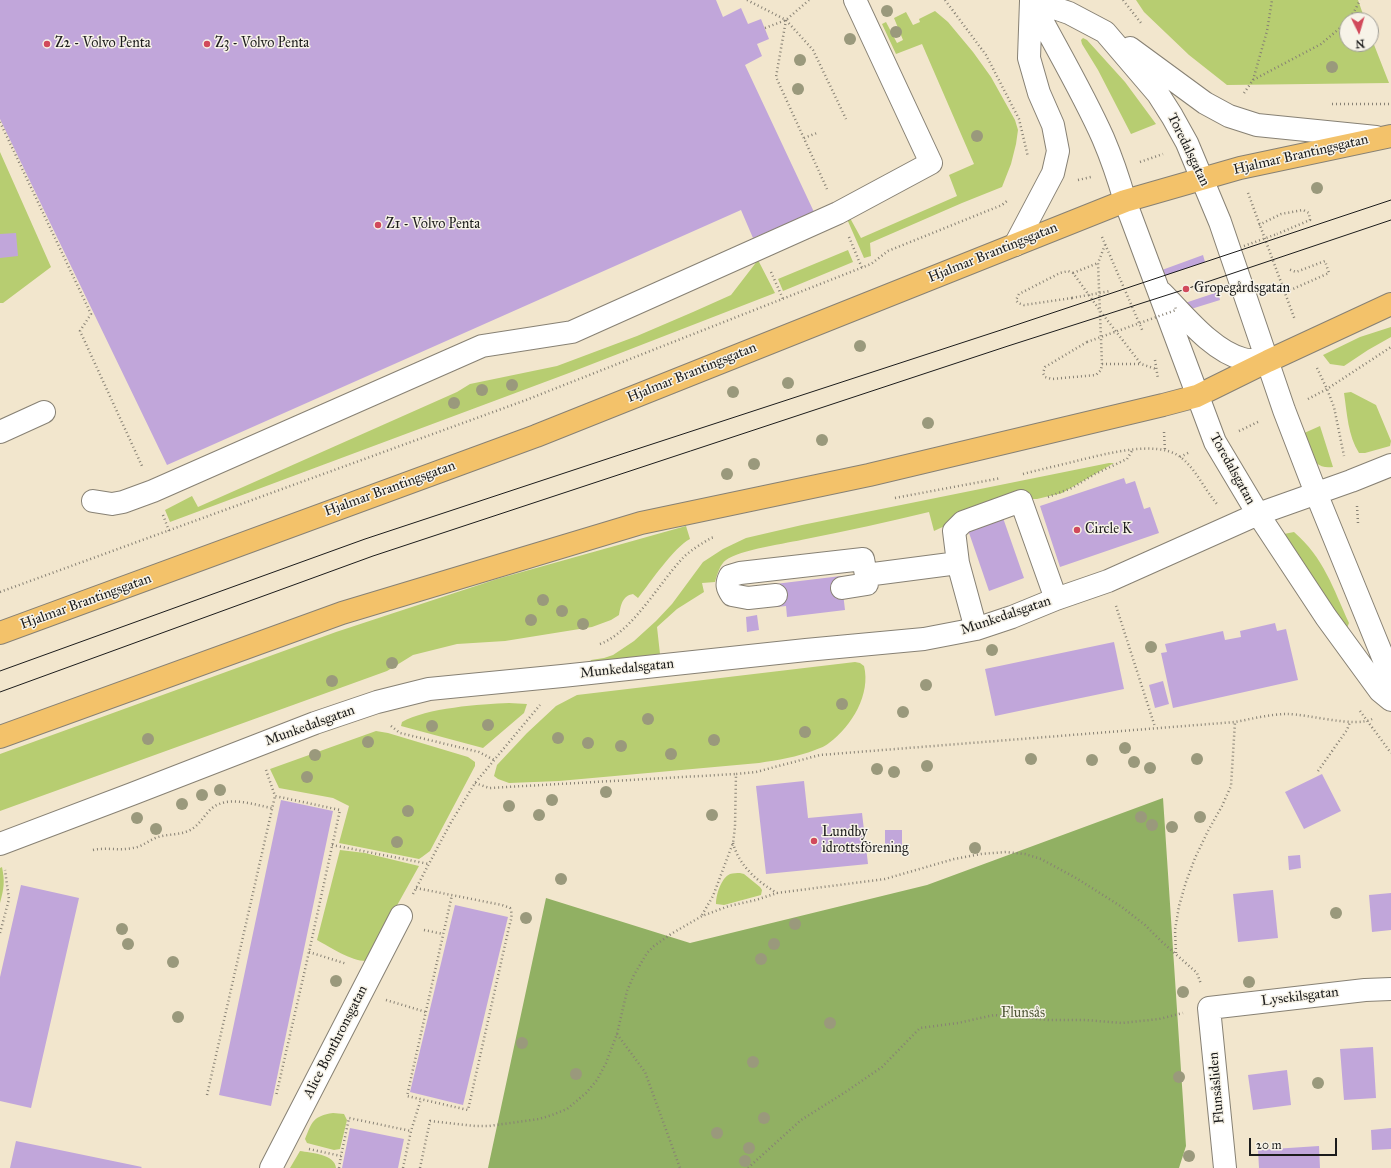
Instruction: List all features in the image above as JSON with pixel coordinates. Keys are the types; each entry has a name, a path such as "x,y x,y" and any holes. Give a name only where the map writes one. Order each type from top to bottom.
{"main road":[{"name":"Hjalmar Brantingsgatan","path":"0,634 536,436 1125,201 1240,168 1386,137"},
{"path":"0,737 342,613 641,523 870,476 1162,406 1197,396 1268,361 1391,304"}],"street":[{"path":"93,501 112,504 153,491 482,346 572,332 842,210 932,163 855,0"},
{"path":"1015,245 1053,173 1058,151 1053,125 1040,93 1029,58 1031,0"},
{"name":"Toredalsgatan","path":"1031,0 1069,13 1105,32 1158,94 1187,143 1221,226 1284,410 1391,677"},
{"name":"Toredalsgatan","path":"1031,0 1082,93 1103,138 1115,167 1125,201 1215,442 1258,514 1326,617 1380,691 1384,708"},
{"path":"1105,32 1128,46 1205,103 1229,116 1257,125 1386,137"},
{"name":"Toredalsgatan","path":"1157,288 1203,334 1224,351 1244,359 1268,361"},
{"path":"0,432 44,412"},
{"path":"1316,493 1391,465"},
{"name":"Toredalsgatan","path":"1258,514 1316,493"},
{"path":"976,629 958,563 954,531 963,522 1021,501 1056,599"},
{"name":"Munkedalsgatan","path":"0,844 315,723 377,702 429,689 924,639 976,629 1108,581 1258,514"},
{"path":"776,595 748,598 732,595 727,588 726,582 730,576 740,572 863,559 867,584 842,588"},
{"path":"866,575 958,563"},
{"name":"Alice Bonthronsgatan","path":"271,1168 402,916"},
{"name":"Lysekilsgatan","path":"1209,1008 1365,990 1391,989"},
{"name":"Flunsåsliden","path":"1209,1008 1225,1168"}],"path":[{"path":"747,0 786,20 813,50 846,120"},
{"path":"765,28 786,20 810,0"},
{"path":"945,0 990,62 1019,118 1028,152 1028,158"},
{"path":"1123,0 1145,26"},
{"path":"1241,98 1253,80 1267,31 1272,0"},
{"path":"1354,12 1360,0"},
{"path":"786,20 776,77 804,138 842,210 862,268"},
{"path":"1253,80 1321,44 1339,29"},
{"path":"1327,104 1391,104"},
{"path":"0,122 91,314 80,331 153,491 169,531"},
{"path":"804,138 817,133"},
{"path":"1240,168 1259,225 1286,292 1297,325 1334,407 1351,481"},
{"path":"1077,180 1145,335"},
{"path":"0,592 526,400 862,268 871,264 888,251 1002,205 1012,197"},
{"path":"1244,246 1310,220 1309,213 1303,210 1281,214 1259,225"},
{"path":"1105,244 1098,263 1101,312 1102,364 1101,370 1096,375 1052,379 1045,377 1043,373 1045,367 1087,342 1176,310 1175,305"},
{"path":"1286,292 1329,273 1325,261 1296,272 1288,269"},
{"path":"1073,273 1098,263"},
{"path":"1110,291 1072,298 1024,305 1018,303 1016,300 1019,294 1060,273 1068,271 1073,273 1101,312 1142,364"},
{"path":"1180,457 1327,389 1391,347"},
{"path":"1154,356 1162,406 1165,451"},
{"path":"1102,364 1142,364 1156,369"},
{"path":"1022,504 1055,496 1072,488 1127,459 1133,449"},
{"path":"1108,581 1155,727"},
{"path":"402,916 450,824 475,783 562,676"},
{"path":"475,783 489,788 736,774 756,772 820,755 1155,727 1235,722 1286,714 1350,722 1367,722 1384,708"},
{"path":"388,720 390,726 400,733 479,752 494,760"},
{"path":"1176,953 1175,930 1179,906 1186,882 1208,831 1231,786 1235,722"},
{"path":"1318,771 1347,730 1350,722"},
{"path":"207,1095 275,796 265,767"},
{"path":"702,916 713,896 733,842 735,827 736,774"},
{"path":"275,796 340,810 310,952 276,1096"},
{"path":"93,850 132,848 162,836 188,831 194,828 215,806 224,802 237,802 272,808"},
{"path":"733,842 735,850 746,868 763,884 777,893"},
{"path":"332,845 429,864"},
{"path":"420,1168 430,1121 489,1126 539,1119 552,1116 567,1109 586,1093 597,1080 606,1063 617,1034 627,991 634,975 647,953 671,934 702,916 729,906 756,900 777,893 885,880 954,859 981,854 1006,852 1025,854 1041,859 1058,868 1122,906 1197,973 1209,1008 1159,1018 1122,1023 1086,1020 1049,1020 994,1015 958,1023 920,1028 882,1067 801,1120 748,1168"},
{"path":"0,933 9,900 6,873 3,866"},
{"path":"416,888 452,895 502,905 510,908 512,916 468,1110 407,1096 452,895"},
{"path":"310,952 341,961 367,983 426,1012"},
{"path":"617,1034 645,1072 680,1168"},
{"path":"403,1168 411,1131 421,1099"},
{"path":"339,1168 349,1118 411,1131"},
{"path":"283,1144 341,1156"}],"green space":[{"path":"1136,0 1358,0 1362,12 1339,12 1339,52 1377,52 1389,83 1227,85 1189,55 1144,12"},
{"path":"935,11 948,22 973,52 991,77 1015,120 1018,130 1011,164 1002,187 870,243 871,256 864,258 847,219 850,218 861,238 957,196 949,175 974,164 922,44 896,54 882,24 886,22 897,43 903,40 894,18 906,12 913,25 920,22 919,19"},
{"path":"1083,38 1087,40 1125,82 1156,124 1131,134 1098,70 1082,44 1081,40"},
{"path":"0,152 51,267 3,303 0,303"},
{"path":"848,250 853,262 783,291 778,279"},
{"path":"758,260 775,293 569,373 170,522 165,510 192,496 198,507 457,392 470,384 557,366 637,336 693,312 731,295"},
{"path":"1391,327 1391,337 1344,366 1330,364 1323,355 1360,337"},
{"path":"1351,392 1376,405 1391,441 1390,446 1365,453 1359,453 1352,439 1347,416 1344,393"},
{"path":"1320,426 1333,467 1324,467 1315,462 1302,434"},
{"path":"1114,463 1062,493 1037,499 1021,499 966,516 934,531 929,512 852,530 764,547 732,556 722,564 715,582 702,583 704,592 677,609 657,627 660,654 590,662 591,660 613,655 634,641 672,604 703,562 723,549 746,538 802,525"},
{"path":"686,526 690,539 677,549 638,598 633,594 624,599 621,604 619,615 611,620 592,627 505,641 457,644 413,655 387,671 0,811 0,754 336,632 497,579"},
{"path":"1294,532 1313,552 1327,574 1349,623 1347,628 1279,535"},
{"path":"855,662 864,666 865,677 865,687 858,709 845,728 821,748 787,758 759,763 559,781 509,783 494,776 497,765 527,733 556,706 577,695"},
{"path":"484,704 527,704 524,713 483,748 401,726 402,722 412,717 439,710"},
{"path":"376,731 388,733 468,757 475,762 475,766 430,851 419,859 339,843 349,806 333,798 279,788 270,769"},
{"name":"Flunsås","path":"1163,798 1186,1146 1179,1168 488,1168 546,898 690,943 927,885"},
{"path":"340,850 365,853 419,866 366,961 347,956 317,940"},
{"path":"2,867 4,885 0,903 0,868"},
{"path":"730,874 744,874 760,887 762,890 761,895 724,905 716,904 718,892 724,879"},
{"path":"333,1113 344,1114 347,1120 340,1149 334,1150 307,1143 305,1139 314,1121 321,1116"},
{"path":"300,1151 327,1157 335,1163 336,1168 290,1168"}],"building":[{"name":"Z1 - Volvo Penta","path":"0,0 716,0 723,17 741,8 748,24 761,19 769,39 757,44 762,56 745,65 814,212 753,238 741,210 167,465 0,119"},
{"path":"16,233 18,256 0,258 0,234"},
{"path":"1203,255 1205,262 1164,276 1162,270"},
{"path":"1218,292 1220,300 1175,314 1173,307"},
{"path":"1124,478 1126,484 1135,481 1144,509 1150,507 1159,533 1060,567 1040,506"},
{"path":"1002,515 1024,578 989,591 967,527"},
{"path":"841,576 845,610 787,617 786,606 777,607 775,584"},
{"path":"757,615 759,630 747,632 746,617"},
{"path":"1275,623 1277,631 1286,629 1298,680 1173,708 1161,653 1167,652 1165,644 1223,631 1225,640 1241,637 1240,631"},
{"path":"1114,642 1124,689 995,716 985,669"},
{"path":"1163,681 1169,704 1155,708 1149,685"},
{"path":"1322,774 1341,811 1304,829 1285,792"},
{"name":"Lundby idrottsförening","path":"804,781 808,818 862,813 868,864 766,874 756,786"},
{"path":"281,800 333,811 271,1106 219,1095"},
{"path":"885,830 902,830 902,847 885,847"},
{"path":"1300,855 1301,868 1289,870 1288,856"},
{"path":"21,885 79,898 31,1108 0,1101 0,977"},
{"path":"1273,890 1278,938 1238,942 1233,894"},
{"path":"1391,893 1391,930 1372,932 1369,895"},
{"path":"455,905 508,917 463,1105 410,1092"},
{"path":"1373,1047 1376,1098 1344,1100 1340,1049"},
{"path":"1287,1070 1291,1105 1253,1110 1248,1075"},
{"path":"350,1128 404,1139 398,1168 342,1168"},
{"path":"1391,1128 1391,1149 1372,1150 1371,1130"},
{"path":"16,1141 142,1167 10,1168"},
{"path":"1319,1146 1320,1168 1259,1168 1258,1150"}],"tram line":[{"path":"0,671 365,539 1391,200"},
{"path":"0,692 373,556 1008,346 1186,289 1391,220"}],"place":[{"name":"Z2 - Volvo Penta","path":"47,44"},
{"name":"Z3 - Volvo Penta","path":"207,44"},
{"name":"Z1 - Volvo Penta","path":"378,225"},
{"name":"Gropegårdsgatan","path":"1186,289"},
{"name":"Circle K","path":"1077,530"},
{"name":"Lundby idrottsförening","path":"814,841"}]}
